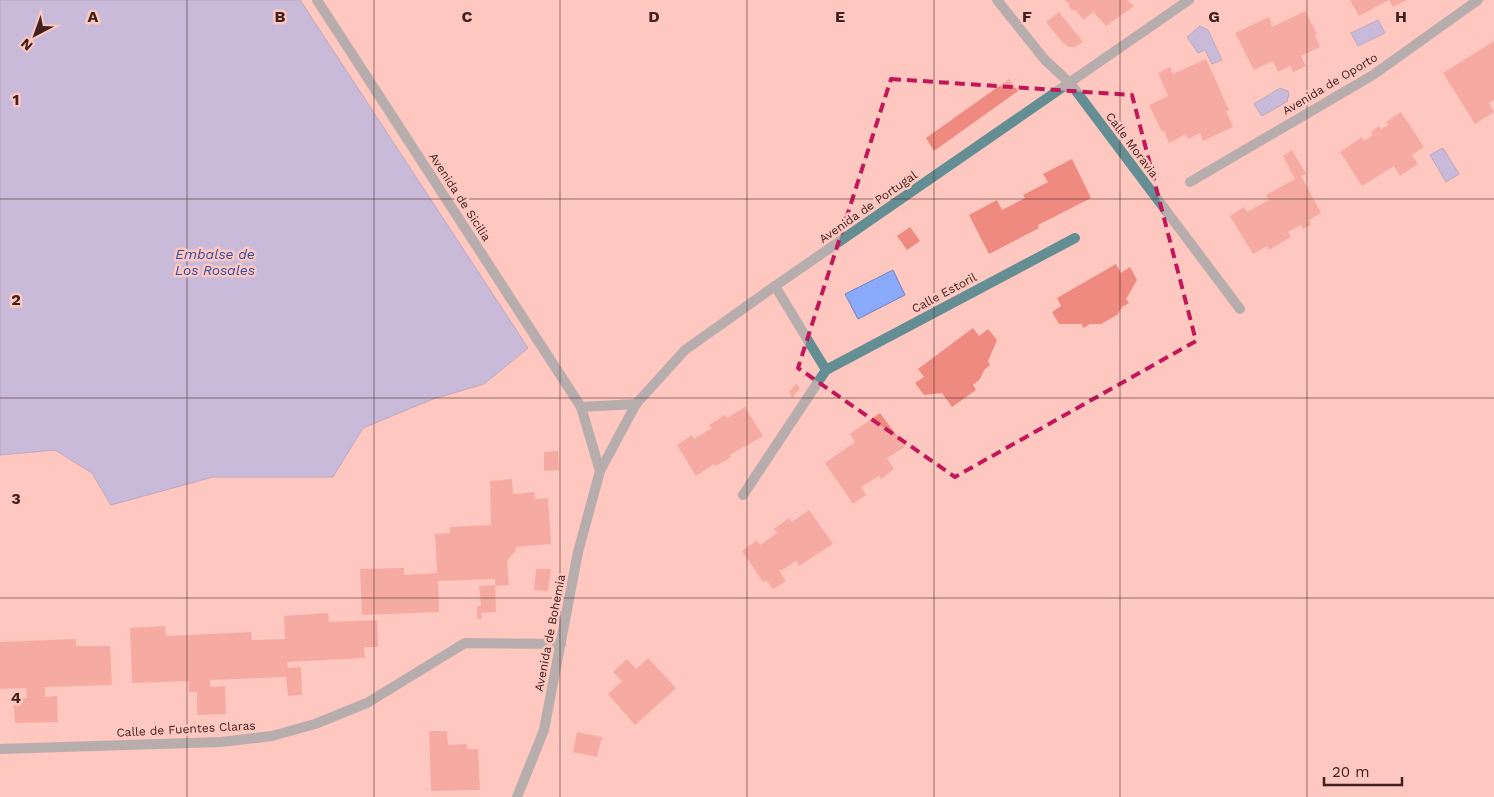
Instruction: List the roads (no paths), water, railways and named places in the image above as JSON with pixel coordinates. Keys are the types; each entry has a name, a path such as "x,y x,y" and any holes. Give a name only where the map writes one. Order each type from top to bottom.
{"street":[{"name":"Avenida de Sicilia","path":"317,0 581,407 600,471"},
{"name":"Calle Moravia","path":"997,0 1044,60 1070,83 1240,309"},
{"name":"Avenida de Portugal","path":"600,471 636,404 685,350 774,286 1189,0"},
{"name":"Avenida de Oporto","path":"1190,182 1373,74 1478,0"},
{"name":"Calle Estoril","path":"743,495 826,370 1075,238"},
{"path":"774,286 826,370"},
{"path":"581,407 636,404"},
{"name":"Avenida de Bohemia","path":"517,797 544,730 562,644 578,552 600,471"},
{"name":"Calle de Fuentes Claras","path":"0,749 221,742 272,736 315,724 367,703 465,643 562,644"}],"water":[{"name":"Embalse de Los Rosales","path":"0,0 300,0 528,348 484,384 433,399 363,428 333,477 213,477 111,505 92,473 55,450 0,455"},
{"path":"1378,20 1385,33 1358,46 1351,33"},
{"path":"1200,26 1208,30 1222,60 1212,64 1205,50 1198,53 1187,37"},
{"path":"1280,88 1288,91 1288,101 1262,116 1254,104"},
{"path":"1443,148 1459,174 1446,182 1430,155"},
{"path":"893,270 905,295 858,319 845,294"}]}
